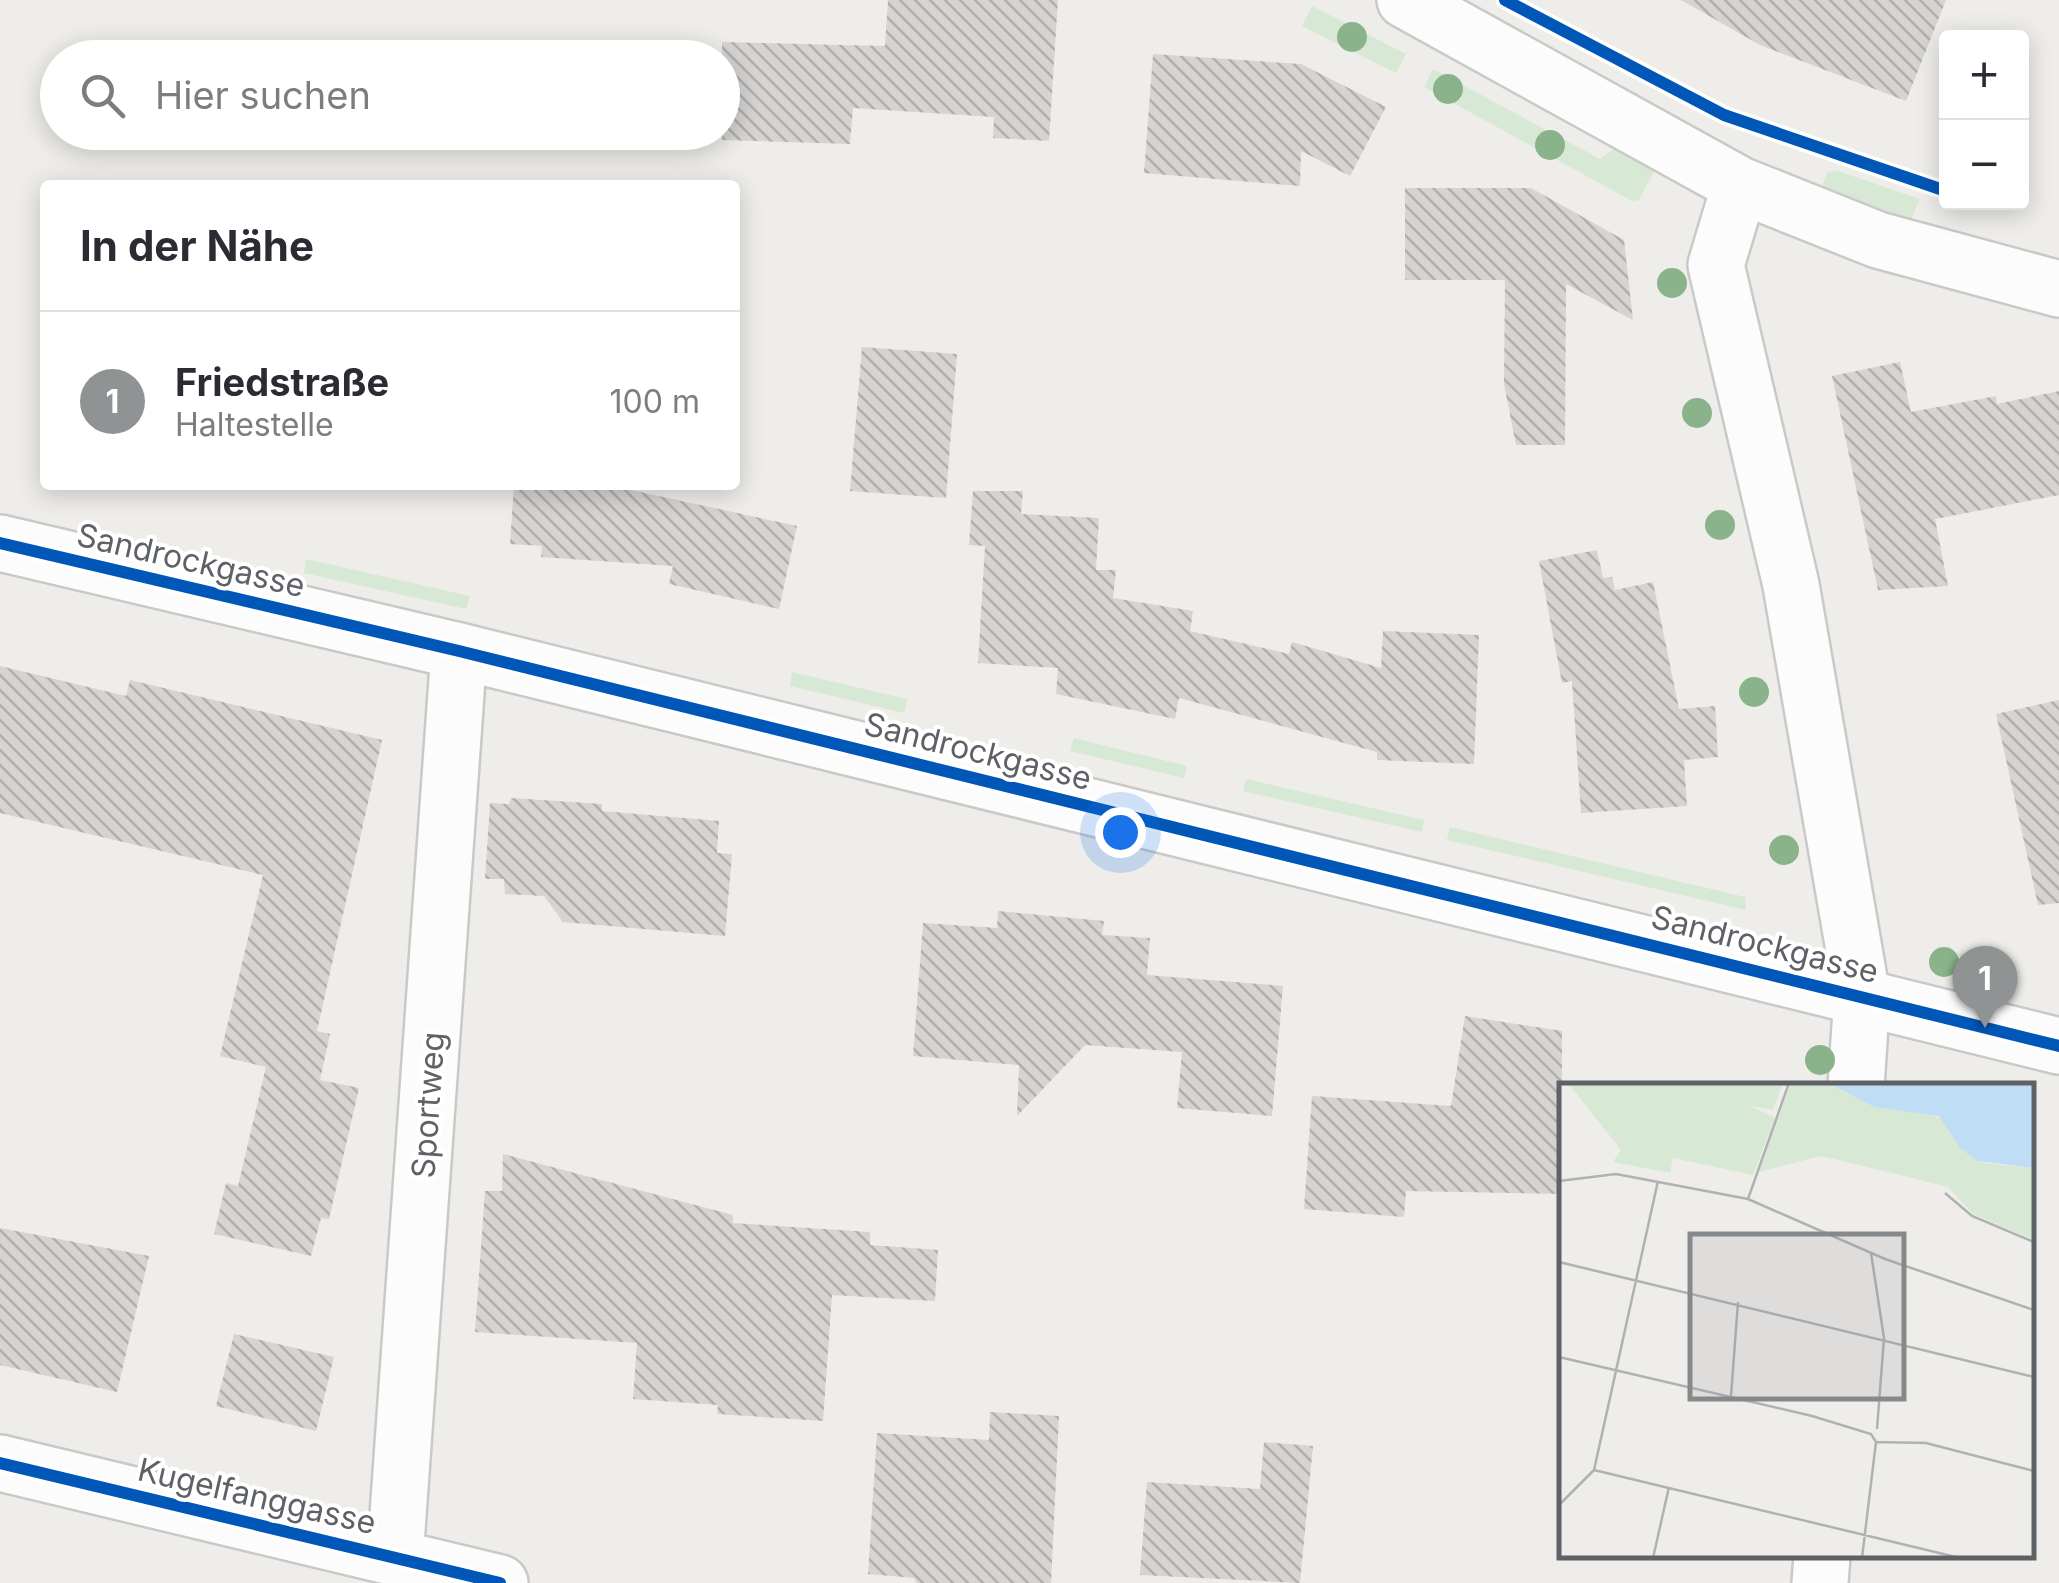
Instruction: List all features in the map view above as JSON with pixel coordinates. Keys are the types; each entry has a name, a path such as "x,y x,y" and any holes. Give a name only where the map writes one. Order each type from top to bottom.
{"street":[{"path":"1405,0 1740,184 1878,240 2059,289"},
{"path":"1740,184 1716,265 1791,586 1862,996 1856,1083"},
{"name":"Sandrockgasse","path":"0,544 459,652 2059,1046"},
{"name":"Sportweg","path":"394,1558 459,652"},
{"name":"Kugelfanggasse","path":"0,1464 500,1583"},
{"path":"1820,1583 1822,1558"}],"green space":[{"path":"1312,6 1406,54 1396,73 1302,26"},
{"path":"1433,69 1600,159 1615,148 1654,172 1639,200 1632,201 1424,87"},
{"path":"1835,170 1920,199 1910,221 1821,189 1827,173"},
{"path":"306,559 470,596 466,609 304,573"},
{"path":"792,672 907,699 904,713 790,686"},
{"path":"1074,738 1187,766 1184,778 1070,751"},
{"path":"1246,779 1424,820 1422,832 1243,791"},
{"path":"1450,827 1745,897 1746,910 1447,840"}],"building":[{"path":"888,0 1058,0 1049,141 993,138 994,117 853,108 850,144 740,141 740,42 885,46"},
{"path":"1681,0 1946,0 1906,101 1760,45"},
{"path":"1153,54 1301,64 1386,107 1350,176 1301,151 1300,186 1144,173"},
{"path":"1405,188 1531,188 1624,240 1633,320 1566,284 1565,445 1516,445 1504,384 1505,280 1405,280"},
{"path":"862,347 957,354 946,498 850,491"},
{"path":"1900,362 1911,412 1996,396 1997,404 2059,391 2059,495 1935,519 1948,586 1878,590 1832,376"},
{"path":"514,490 631,490 797,526 779,609 669,584 673,566 541,557 542,546 510,544"},
{"path":"973,491 1023,491 1021,514 1099,518 1096,570 1116,570 1113,598 1193,611 1190,631 1289,654 1292,642 1381,668 1383,631 1479,635 1474,764 1377,760 1377,752 1179,698 1175,719 1056,694 1058,668 978,663 985,546 969,545"},
{"path":"1597,550 1603,578 1612,577 1615,590 1653,582 1679,709 1715,706 1718,757 1684,760 1687,806 1581,813 1572,681 1562,683 1539,561"},
{"path":"0,666 126,696 130,680 382,740 317,1031 330,1034 320,1080 359,1088 329,1219 321,1218 311,1256 214,1234 226,1183 238,1186 266,1067 220,1056 263,875 0,813"},
{"path":"2059,700 2059,903 2038,905 1996,714"},
{"path":"511,798 602,804 602,811 719,821 717,853 732,854 725,936 563,922 544,896 505,894 504,879 485,879 490,803 509,804"},
{"path":"998,911 1104,921 1102,935 1150,938 1147,975 1283,986 1272,1116 1177,1108 1182,1052 1085,1045 1017,1116 1019,1065 913,1056 923,923 997,928"},
{"path":"1465,1016 1562,1031 1559,1194 1406,1191 1404,1217 1304,1209 1312,1096 1451,1106"},
{"path":"503,1154 733,1215 733,1223 870,1232 870,1245 938,1250 935,1301 832,1295 823,1421 717,1414 718,1405 633,1399 637,1343 475,1332 485,1191 502,1191"},
{"path":"0,1228 149,1256 117,1392 0,1365"},
{"path":"234,1334 334,1357 316,1431 216,1406"},
{"path":"990,1412 1059,1416 1051,1583 917,1583 914,1578 868,1574 877,1433 989,1440"},
{"path":"1264,1442 1313,1446 1300,1583 1140,1575 1147,1482 1260,1489"}],"cycle path":[{"path":"1505,0 1724,115 1939,189"},
{"path":"0,543 459,651 2059,1046"},
{"path":"0,1463 500,1583"}],"place":[{"name":"Friedstraße","path":"1985,1028"}]}
